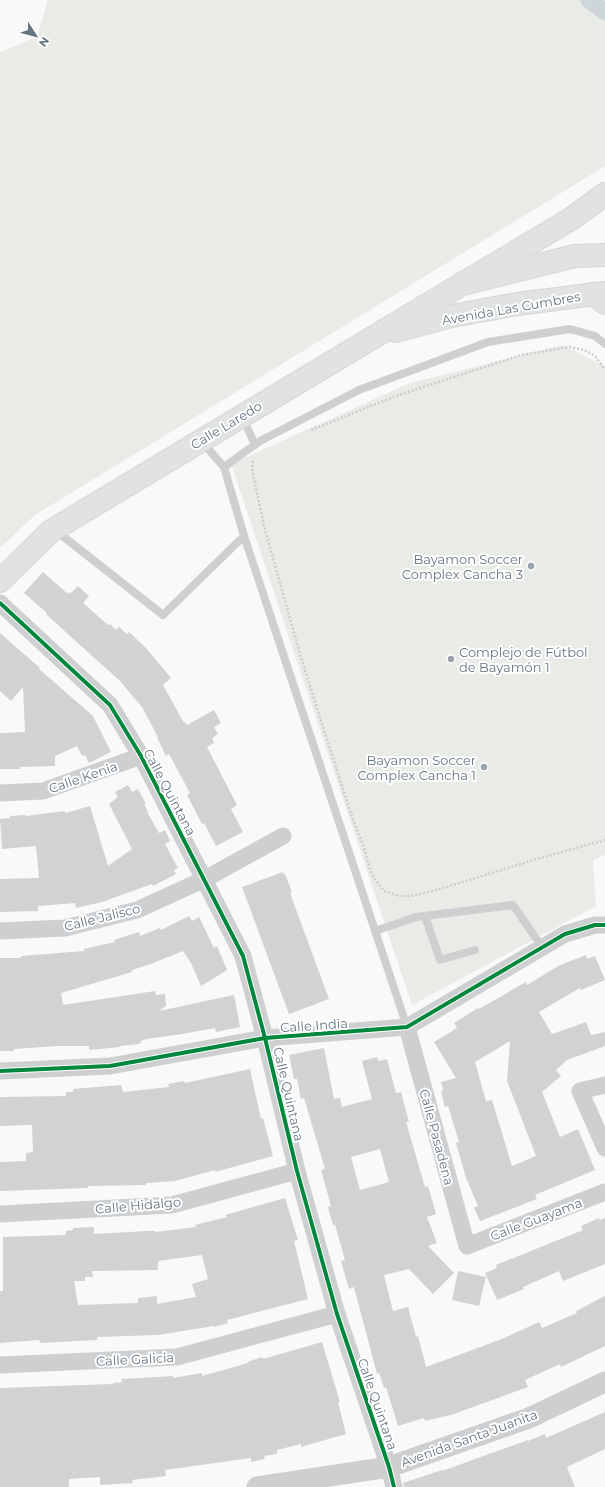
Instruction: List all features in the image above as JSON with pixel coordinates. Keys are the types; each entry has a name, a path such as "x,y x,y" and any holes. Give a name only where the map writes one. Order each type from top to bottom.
{"main road":[{"name":"Calle Laredo","path":"0,581 54,529 571,219 605,194"},
{"path":"462,284 575,256 605,255"},
{"name":"Avenida Las Cumbres","path":"372,338 452,316 517,304 601,297"}],"street":[{"name":"Calle Quintana","path":"0,603 110,705 141,756 243,956 265,1038 297,1171 337,1314 389,1467 394,1487"},
{"name":"Calle Kenia","path":"0,793 43,791 141,756"},
{"name":"Calle Jalisco","path":"0,931 64,928 138,910 204,879 283,836"},
{"name":"Calle India","path":"0,1071 110,1066 265,1038 407,1028 565,934 595,925 605,925"},
{"name":"Calle Pasadena","path":"407,1028 467,1246"},
{"path":"605,1085 580,1091 605,1148"},
{"name":"Calle Hidalgo","path":"0,1214 172,1205 297,1171"},
{"name":"Calle Guayama","path":"467,1246 605,1192"},
{"name":"Calle Galicia","path":"0,1365 176,1357 337,1314"},
{"name":"Avenida Santa Juanita","path":"256,1487 389,1467 529,1418 605,1382"}],"lane":[{"path":"224,468 255,445 359,390 488,342 570,329 594,336 605,344"},
{"path":"242,416 255,445"},
{"path":"201,440 224,468 244,536 407,1028"},
{"path":"54,529 163,615 244,536"},
{"path":"375,931 416,917 514,905 542,947"},
{"path":"426,916 440,960 475,950"}],"path":[{"path":"308,431 388,399 522,355 570,347 584,350 596,356 605,369"},
{"path":"254,458 252,464 265,530 302,661 350,814 363,845 370,869 374,878 384,891 400,896 411,896 437,890 540,858 605,840"}],"shaded area":[{"path":"48,0 605,0 605,166 35,515 0,548 0,52 37,37"},
{"name":"Complejo de Fútbol de Bayamón 1","path":"562,345 605,366 605,855 593,860 596,906 412,1005 231,464 410,383"}],"building":[{"path":"43,572 68,594 78,586 89,596 83,603 108,625 110,624 116,630 119,627 127,634 129,632 146,648 171,678 163,685 184,723 185,722 187,725 214,710 221,723 214,727 218,734 212,738 214,743 207,747 237,805 231,809 243,832 216,846 204,823 202,824 187,795 190,793 169,754 166,756 142,707 119,680 24,593"},
{"path":"0,633 93,716 111,752 89,763 85,755 82,756 77,746 55,756 55,766 0,769 0,733 25,732 23,687 11,701 0,691"},
{"path":"128,785 132,792 138,789 146,804 144,804 147,812 159,833 165,830 170,841 165,844 178,868 174,870 176,874 153,886 152,884 102,902 76,908 75,903 38,906 38,911 0,912 0,879 39,878 36,846 2,849 0,819 10,818 10,816 26,816 65,811 65,813 90,806 108,866 132,849 109,804 118,797 115,792"},
{"path":"283,872 292,892 290,893 329,999 289,1014 242,887"},
{"path":"189,916 192,921 199,917 214,948 217,946 227,970 201,986 191,963 183,951 132,970 132,972 61,993 63,1005 155,991 156,995 165,994 166,1006 159,1011 234,995 240,1027 216,1032 215,1028 147,1039 141,1041 140,1044 120,1047 89,1050 89,1046 58,1046 14,1049 14,1051 0,1051 0,958 21,958 21,956 84,951 84,949 115,942 114,940 139,932 140,936 160,928 161,930"},
{"path":"586,955 587,959 595,956 605,980 581,990 580,988 539,1012 552,1034 586,1022 591,1035 605,1032 605,1046 567,1060 556,1070 561,1076 542,1092 560,1137 578,1129 595,1170 535,1195 537,1199 480,1221 474,1208 478,1206 466,1178 456,1143 459,1142 448,1106 445,1107 441,1091 443,1090 441,1082 456,1078 434,1042 457,1028 454,1023 478,1008 479,1009 526,982 527,985 560,965","holes":["510,1041 507,1081 536,1156 512,1166 492,1100 486,1101 475,1062"]},
{"path":"324,1048 334,1099 340,1098 342,1107 372,1099 362,1061 377,1057 378,1061 387,1059 396,1093 401,1092 409,1122 406,1122 425,1187 428,1186 436,1214 427,1217 437,1243 428,1246 454,1273 433,1294 409,1269 384,1275 393,1311 408,1307 416,1337 418,1336 426,1367 502,1339 539,1322 542,1328 577,1313 576,1311 605,1296 605,1346 561,1367 560,1364 525,1380 528,1387 451,1415 425,1421 424,1418 398,1426 386,1387 384,1388 379,1373 377,1374 354,1287 349,1289 341,1261 345,1260 328,1207 331,1206 321,1170 325,1169 304,1098 301,1099 297,1079 294,1079 289,1055","holes":["380,1149 389,1182 360,1190 351,1157"]},
{"path":"250,1069 261,1119 263,1118 273,1156 215,1172 215,1170 175,1181 146,1183 146,1185 88,1186 88,1188 0,1191 0,1162 26,1161 26,1153 33,1152 32,1125 0,1126 0,1097 66,1096 66,1092 73,1092 73,1089 121,1085 123,1092 169,1087 168,1084 184,1081 185,1083"},
{"path":"285,1198 298,1240 294,1241 308,1299 227,1320 228,1323 214,1327 158,1335 97,1337 97,1340 40,1343 39,1340 0,1343 0,1291 3,1291 3,1237 66,1235 66,1231 73,1230 73,1228 94,1227 94,1234 147,1231 155,1232 196,1227 195,1225 227,1217 225,1215","holes":["202,1255 208,1279 192,1284 196,1297 157,1304 157,1296 138,1298 138,1303 78,1305 74,1281 85,1281 85,1277 93,1277 92,1271 158,1270 158,1261"]},
{"path":"599,1218 600,1220 605,1218 605,1264 563,1281 559,1271 523,1287 524,1289 497,1300 485,1273 497,1268 496,1265 583,1230 581,1226"},
{"path":"458,1271 486,1277 479,1306 452,1300"},
{"path":"322,1342 340,1402 338,1402 346,1434 301,1447 301,1444 277,1450 277,1454 264,1456 265,1459 251,1462 251,1458 165,1470 166,1476 132,1480 133,1483 100,1485 100,1477 69,1479 69,1487 0,1487 0,1388 113,1384 122,1382 121,1379 173,1376 173,1378 202,1373 202,1376 248,1363 247,1362 262,1357 263,1359"},
{"path":"605,1412 605,1449 567,1467 575,1487 404,1487 403,1483 442,1471 545,1434 546,1438"}],"waterway":[{"path":"589,0 605,12"}],"cycle path":[{"path":"0,603 110,705 141,756 243,956 265,1038 297,1171 337,1314 389,1467 394,1487"},
{"path":"0,1071 110,1066 265,1038 407,1027 565,934 595,925 605,925"}],"place":[{"name":"Bayamon Soccer Complex Cancha 3","path":"531,566"},
{"name":"Complejo de Fútbol de Bayamón 1","path":"451,659"},
{"name":"Bayamon Soccer Complex Cancha 1","path":"484,767"}]}
